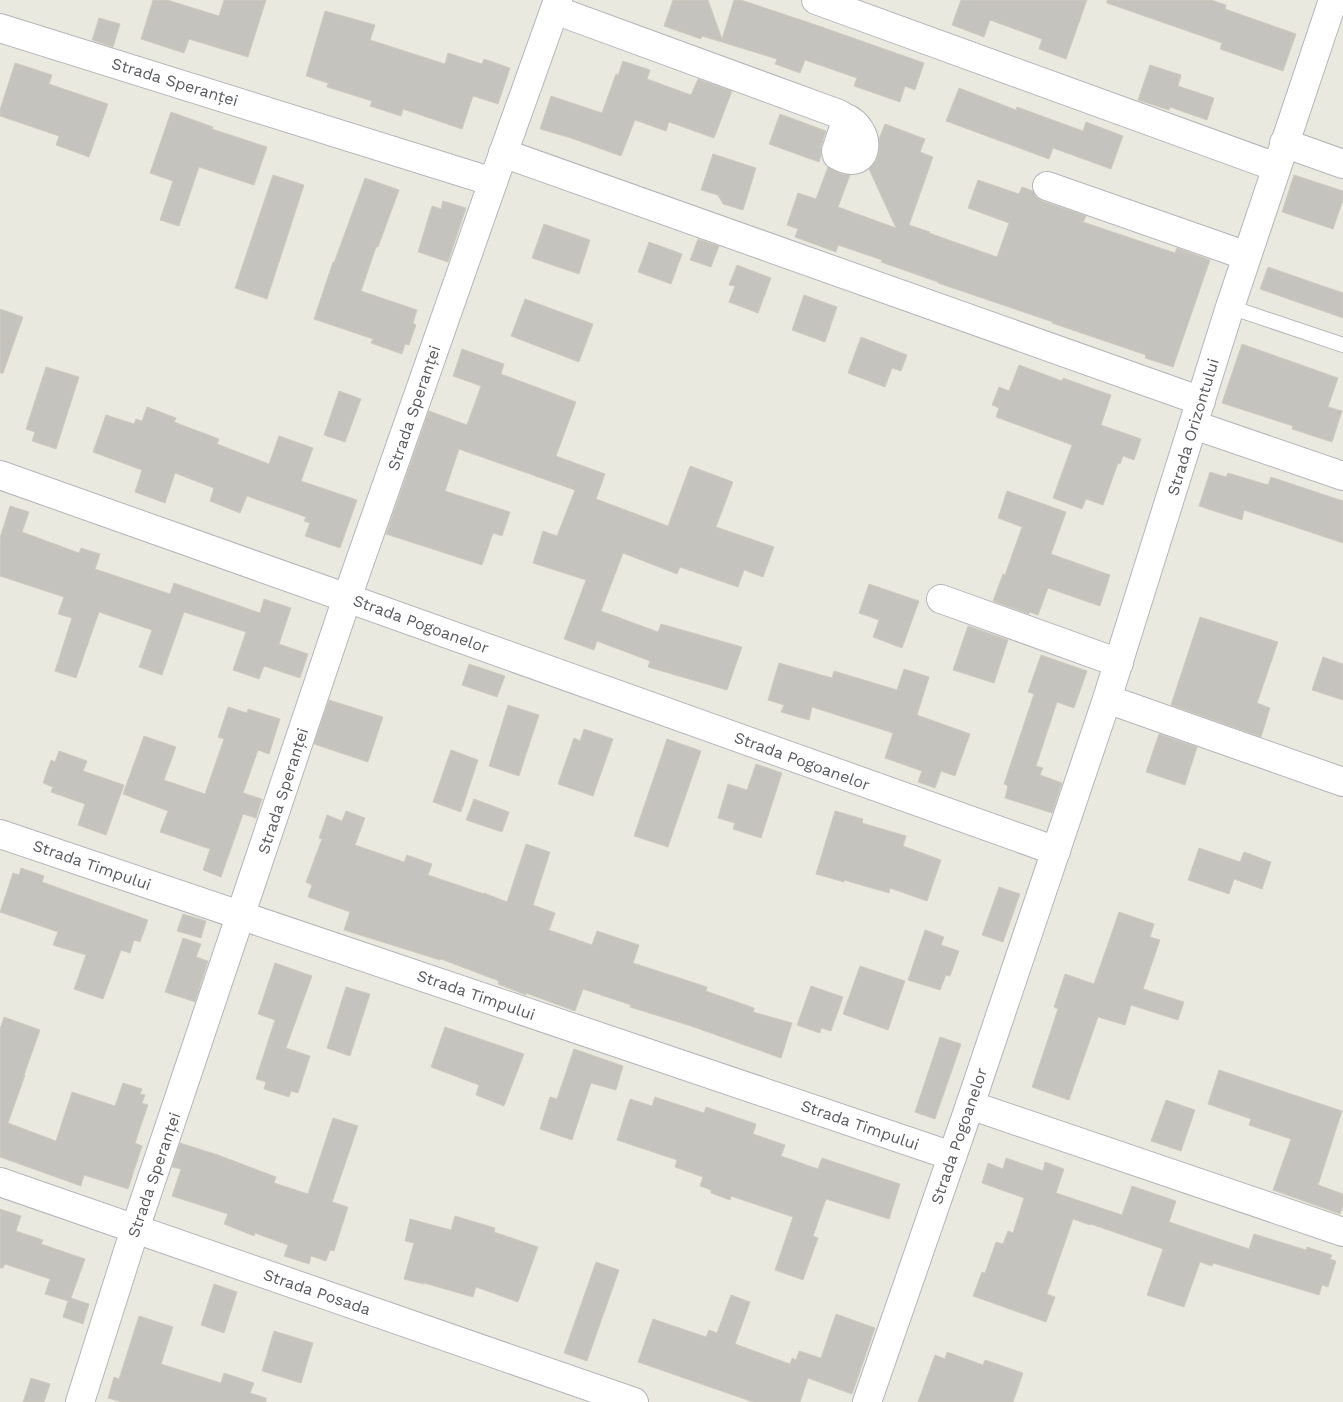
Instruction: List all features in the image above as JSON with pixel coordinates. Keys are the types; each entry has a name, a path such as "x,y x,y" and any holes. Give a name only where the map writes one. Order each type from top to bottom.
{"street":[{"path":"816,0 1280,155 1343,164"},
{"name":"Strada Orizontului","path":"1056,851 1119,663 1280,155 1332,36 1328,1"},
{"path":"557,5 844,118"},
{"name":"Strada Speranței","path":"80,1402 135,1229 347,598 492,182 557,5"},
{"name":"Strada Speranței","path":"0,28 492,182"},
{"path":"503,153 1197,413 1343,476"},
{"path":"1047,186 1247,256"},
{"name":"Strada Pogoanelor","path":"0,476 1056,851 867,1402"},
{"path":"941,599 1119,663"},
{"path":"1107,699 1343,782"},
{"name":"Strada Timpului","path":"0,834 952,1156"},
{"path":"970,1105 1343,1232"},
{"name":"Strada Posada","path":"0,1182 634,1402"}],"lane":[{"path":"1230,308 1343,345"}],"building":[{"path":"153,0 167,0 219,16 224,0 266,0 248,57 189,39 184,53 141,39"},
{"path":"673,0 708,0 722,39 734,0 741,0 924,63 915,90 905,86 900,102 854,86 857,78 805,60 800,73 775,64 777,59 702,36 701,39 664,26"},
{"path":"961,0 1087,0 1066,59 1039,49 1042,39 990,20 984,37 952,25"},
{"path":"1107,0 1211,0 1226,5 1225,9 1296,34 1283,71 1220,49 1222,43 1107,3"},
{"path":"325,11 375,25 370,40 445,64 448,53 482,64 484,59 510,68 498,104 473,96 462,129 403,109 401,116 370,106 372,101 327,87 328,83 306,76"},
{"path":"99,18 120,24 113,47 92,40"},
{"path":"623,61 650,70 647,79 691,95 698,79 732,91 714,138 669,122 666,131 635,120 621,156 540,129 551,96 602,113 616,74 618,75"},
{"path":"15,63 52,75 49,84 108,104 89,157 56,145 59,136 0,116 0,110"},
{"path":"1150,65 1181,75 1178,86 1214,98 1207,120 1170,107 1169,110 1138,100"},
{"path":"959,88 1016,110 1017,107 1083,131 1086,122 1123,136 1111,169 1053,148 1049,159 946,121"},
{"path":"171,112 213,127 212,129 267,147 254,185 199,167 179,226 160,220 173,181 150,173"},
{"path":"780,114 826,131 821,146 819,162 769,144"},
{"path":"885,124 925,139 920,152 933,157 909,225 997,257 1009,223 968,208 978,180 1019,194 1022,187 1033,191 1036,197 1042,201 1086,216 1083,222 1175,253 1177,248 1210,260 1173,367 1145,358 1146,355 938,283 881,262 882,260 838,245 836,252 795,237 798,229 787,225 798,193 816,199 828,167 842,174 850,175 838,207 896,228 869,169 876,161 879,153 879,139"},
{"path":"713,154 756,168 743,210 723,204 718,195 701,190"},
{"path":"273,175 304,185 267,299 235,288"},
{"path":"1294,175 1343,191 1343,200 1333,229 1282,212"},
{"path":"365,178 399,190 361,291 417,310 413,323 416,325 409,345 405,344 402,354 371,343 373,339 314,319 333,262"},
{"path":"443,201 466,208 448,262 418,252 432,206 441,209"},
{"path":"544,224 590,240 579,274 532,258"},
{"path":"698,239 719,246 711,267 690,260"},
{"path":"649,242 682,254 671,284 638,272"},
{"path":"737,265 771,278 758,313 729,302 735,286 729,285"},
{"path":"1268,267 1343,293 1343,318 1260,289"},
{"path":"804,295 837,307 825,342 792,330"},
{"path":"525,299 593,324 579,362 511,336"},
{"path":"0,309 23,317 3,373 0,373"},
{"path":"861,337 907,355 901,371 892,368 885,387 848,373"},
{"path":"1242,344 1338,378 1328,407 1342,411 1332,442 1292,429 1293,426 1222,403"},
{"path":"462,349 504,364 501,374 576,402 556,456 605,474 596,499 668,526 690,466 733,482 716,527 774,547 763,577 744,570 738,587 680,567 677,574 623,553 601,611 658,632 661,624 742,647 727,690 648,667 650,661 597,641 594,650 564,639 586,580 533,563 543,531 557,536 575,490 459,449 445,491 510,512 502,536 493,533 482,565 386,534 429,411 467,425 481,386 453,376"},
{"path":"1019,365 1062,381 1063,378 1111,395 1101,425 1141,439 1134,460 1123,456 1120,464 1118,463 1103,505 1086,499 1082,509 1053,498 1072,445 996,417 999,408 992,405 999,387 1009,391"},
{"path":"46,367 79,377 56,449 32,441 35,432 26,429"},
{"path":"339,391 361,399 345,442 324,435"},
{"path":"147,407 176,418 174,422 219,439 217,444 269,464 279,436 313,448 301,481 357,500 340,548 305,536 310,523 304,521 306,517 247,496 240,513 210,501 214,488 175,473 165,503 135,492 142,470 93,452 106,415 134,424 136,419 142,421"},
{"path":"1210,472 1226,477 1228,473 1268,485 1271,477 1343,501 1343,543 1244,510 1242,520 1199,506"},
{"path":"1007,491 1066,512 1051,554 1110,575 1100,606 1048,588 1038,615 1030,612 1029,614 993,601 1003,574 1005,575 1022,527 998,518"},
{"path":"10,506 29,512 22,532 79,553 81,548 100,554 95,569 170,594 174,583 260,613 264,599 291,608 279,644 308,654 300,678 264,666 259,679 233,670 246,632 184,612 162,675 139,667 152,630 99,612 76,678 55,671 72,618 58,614 64,597 0,576 0,538"},
{"path":"869,584 919,601 902,648 873,637 879,620 859,613"},
{"path":"1200,617 1278,642 1257,703 1270,708 1261,737 1171,705"},
{"path":"968,626 1008,640 994,683 953,670"},
{"path":"1041,655 1087,671 1074,708 1057,702 1036,766 1043,768 1040,775 1062,783 1052,813 1005,798 1008,786 1004,784 1034,694 1028,692"},
{"path":"1323,657 1343,664 1343,700 1312,690"},
{"path":"779,663 832,678 834,671 897,690 904,669 929,677 917,715 970,734 955,776 941,771 935,788 918,782 922,771 885,758 893,733 812,707 809,720 781,712 784,705 768,700"},
{"path":"469,664 505,676 497,697 462,685"},
{"path":"329,700 383,717 368,762 314,744"},
{"path":"508,705 539,715 519,776 489,766"},
{"path":"228,707 247,713 248,709 280,719 269,754 258,750 243,793 262,799 256,818 243,814 221,877 203,870 210,849 160,832 168,811 123,794 144,736 176,747 164,780 205,794 224,739 218,737"},
{"path":"584,729 613,739 593,796 558,784 574,738 580,741"},
{"path":"1159,734 1197,747 1185,785 1146,772"},
{"path":"667,739 701,751 668,847 634,836"},
{"path":"451,750 478,760 461,812 433,802"},
{"path":"59,751 87,761 83,771 124,785 106,835 78,825 85,804 51,792 53,787 43,783 51,760 55,762"},
{"path":"756,764 782,773 761,838 733,829 735,823 718,818 728,784 747,790"},
{"path":"474,799 509,812 502,832 466,820"},
{"path":"346,811 365,818 355,845 404,862 407,855 432,864 428,875 507,902 526,844 550,852 533,905 555,913 549,930 592,945 597,931 639,945 633,963 707,987 706,991 754,1008 753,1012 792,1023 781,1058 691,1026 630,1007 631,1005 583,989 575,1011 526,993 526,995 498,984 499,981 441,959 344,930 350,912 308,897 312,885 306,882 322,839 319,838 327,815 342,821"},
{"path":"835,811 863,819 862,823 906,836 903,846 941,860 927,901 890,888 889,893 816,874"},
{"path":"1199,848 1240,862 1244,852 1271,862 1262,889 1234,879 1229,894 1188,880"},
{"path":"21,868 44,876 42,882 148,920 140,942 134,940 130,953 121,950 103,999 74,989 86,955 53,945 58,932 0,912 13,873 19,875"},
{"path":"999,887 1020,894 1003,942 982,935"},
{"path":"1119,912 1154,924 1150,937 1160,940 1143,989 1184,1002 1178,1020 1131,1005 1125,1025 1098,1017 1069,1100 1032,1087 1058,1009 1054,1007 1065,974 1094,984"},
{"path":"183,914 206,921 201,938 177,931"},
{"path":"925,930 944,937 941,945 959,951 950,976 946,975 940,990 908,980"},
{"path":"183,938 201,944 196,957 208,961 195,1002 165,992"},
{"path":"275,963 312,976 286,1048 310,1056 298,1093 291,1091 289,1097 264,1089 266,1082 256,1079 275,1020 258,1014"},
{"path":"860,966 905,981 888,1030 843,1014"},
{"path":"811,986 843,997 831,1031 821,1028 820,1033 797,1025"},
{"path":"346,987 370,994 350,1056 327,1048"},
{"path":"4,1017 40,1030 8,1123 56,1141 72,1092 115,1106 123,1083 142,1089 140,1094 145,1095 142,1103 148,1105 135,1143 142,1146 128,1189 84,1175 81,1186 0,1157 0,1029"},
{"path":"445,1027 524,1054 504,1106 476,1095 479,1085 431,1067"},
{"path":"940,1037 961,1044 935,1119 915,1112"},
{"path":"574,1049 623,1066 616,1090 591,1083 572,1140 540,1129 550,1097 557,1099"},
{"path":"1219,1070 1342,1111 1318,1185 1343,1194 1343,1205 1340,1214 1273,1190 1291,1139 1249,1125 1251,1119 1208,1104"},
{"path":"655,1097 704,1113 706,1107 756,1124 753,1134 785,1145 781,1156 818,1169 822,1158 900,1184 889,1219 826,1199 813,1236 818,1238 803,1280 775,1270 793,1217 731,1196 730,1200 711,1193 711,1190 700,1186 703,1177 675,1167 677,1160 617,1140 630,1099 652,1106"},
{"path":"1166,1100 1195,1110 1181,1151 1151,1141"},
{"path":"333,1118 358,1126 332,1202 348,1207 334,1251 330,1250 326,1261 311,1256 309,1264 284,1256 288,1245 255,1233 254,1236 224,1224 228,1214 172,1196 181,1169 172,1167 180,1143 276,1177 274,1183 308,1194"},
{"path":"1006,1158 1043,1171 1045,1162 1064,1169 1056,1193 1122,1215 1132,1186 1176,1201 1169,1222 1249,1249 1254,1234 1306,1250 1307,1247 1332,1255 1330,1259 1336,1261 1328,1287 1322,1285 1319,1295 1213,1263 1212,1266 1200,1262 1184,1307 1147,1295 1163,1249 1073,1219 1047,1294 1055,1297 1046,1322 973,1296 982,1272 985,1273 996,1242 1003,1244 1008,1231 1013,1233 1024,1198 982,1183 988,1163 1003,1169"},
{"path":"0,1209 21,1216 16,1231 43,1240 41,1244 85,1259 71,1298 89,1304 83,1324 63,1317 68,1301 45,1294 50,1279 5,1264 3,1268 0,1268"},
{"path":"455,1216 495,1228 494,1232 538,1247 518,1302 476,1287 473,1297 404,1279 414,1243 405,1241 410,1219 451,1230"},
{"path":"596,1262 619,1270 587,1361 564,1353"},
{"path":"214,1284 237,1292 224,1333 201,1325"},
{"path":"731,1295 750,1302 735,1344 790,1364 792,1358 796,1360 799,1351 821,1358 836,1314 875,1328 852,1394 808,1378 800,1402 753,1402 638,1362 653,1319 706,1337 709,1330 717,1333"},
{"path":"139,1316 173,1327 161,1364 221,1383 224,1373 254,1383 250,1393 266,1398 266,1402 122,1402 108,1398 114,1377 119,1379"},
{"path":"274,1331 313,1343 301,1383 262,1371"},
{"path":"947,1352 983,1365 985,1360 1023,1373 1013,1402 918,1402 935,1355 945,1359"},
{"path":"31,1378 50,1384 44,1402 23,1402"}]}
